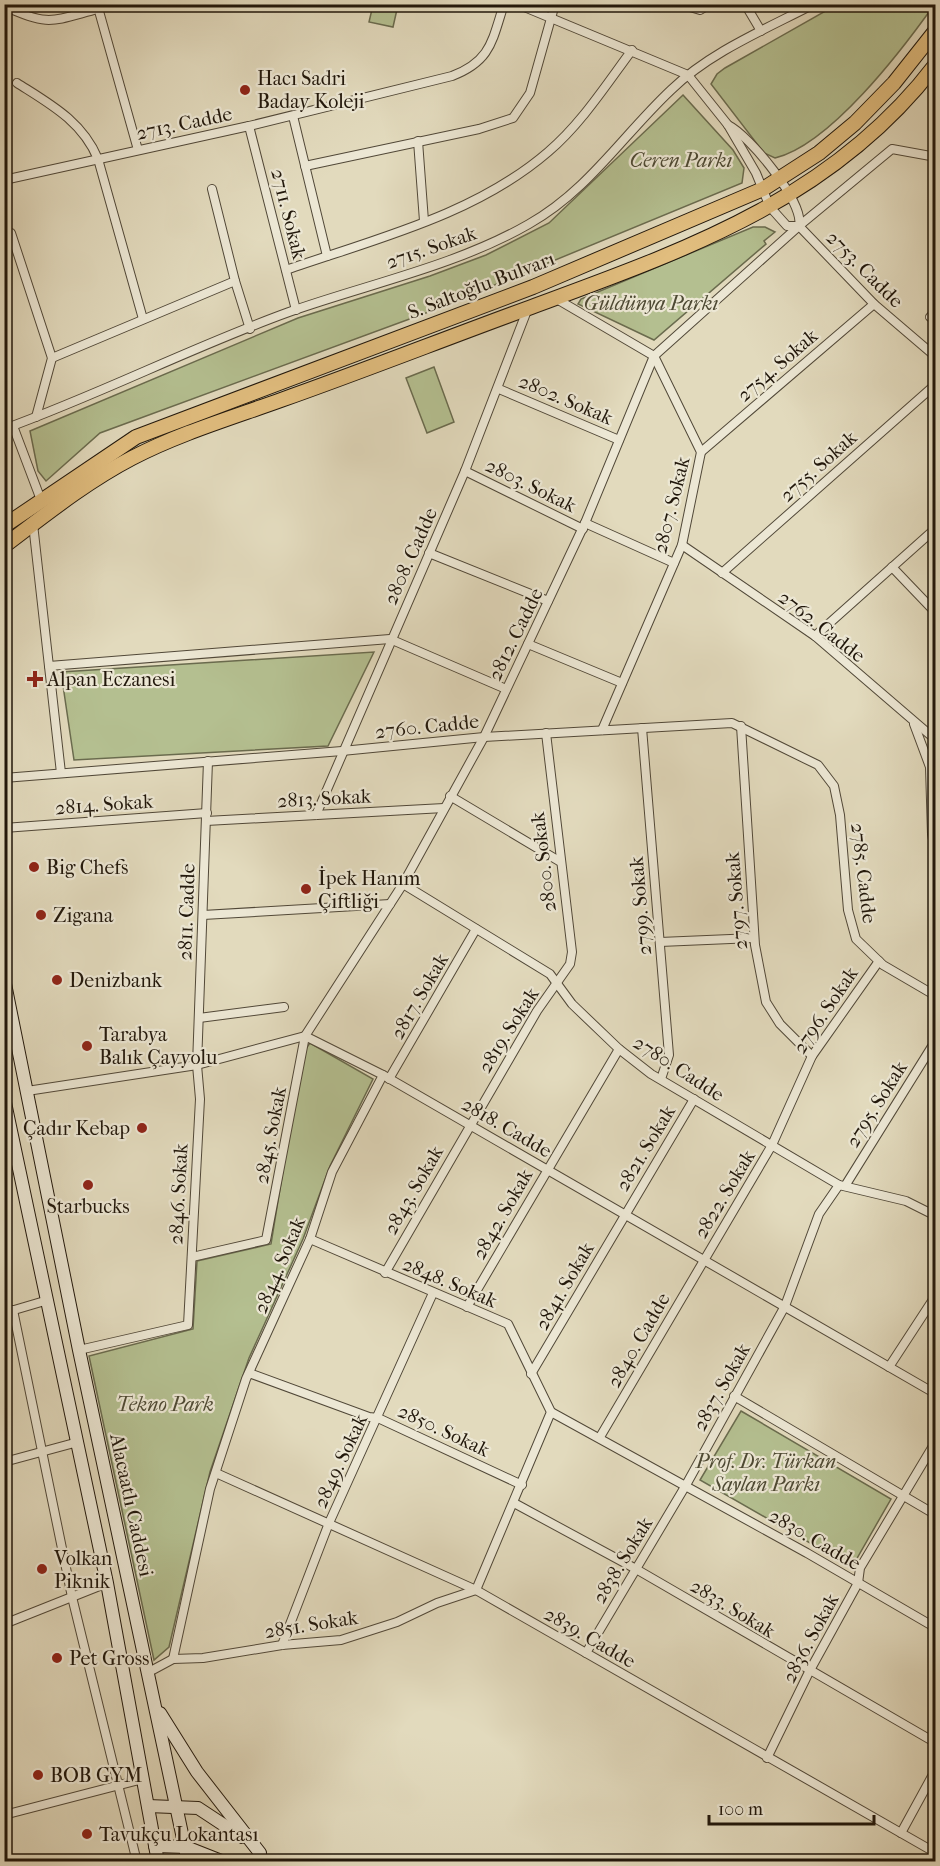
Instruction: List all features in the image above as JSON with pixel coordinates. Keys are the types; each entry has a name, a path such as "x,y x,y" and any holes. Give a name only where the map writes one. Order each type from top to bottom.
{"main road":[{"name":"S. Saltoğlu Bulvarı","path":"4,526 120,446 156,429 533,287 763,189 831,143 866,112 936,30"},
{"name":"S. Saltoğlu Bulvarı","path":"4,546 111,469 156,447 555,298 731,227 789,197 824,172 873,132 934,70"},
{"name":"Alacaatlı Caddesi","path":"4,979 79,1350 188,1862"},
{"name":"Alacaatlı Caddesi","path":"4,1098 107,1583 158,1862"},
{"path":"154,1702 197,1772 263,1857"},
{"path":"148,1806 177,1805 198,1808 210,1814 263,1857"},
{"path":"155,1846 186,1847 224,1862"}],"street":[{"name":"2713. Cadde","path":"4,180 293,116 452,76 474,67 488,52 504,4"},
{"path":"517,4 688,75 728,125 763,189 770,207 783,223 799,226"},
{"path":"305,166 479,129 513,118 530,93 553,18 555,4"},
{"path":"680,4 700,10 710,4"},
{"path":"745,4 761,31"},
{"name":"2715. Sokak","path":"9,428 250,328 296,310 464,254 530,224 578,188 688,75 761,31 814,4"},
{"path":"4,6 33,19 44,21 98,7 138,150"},
{"path":"286,270 482,198 548,152 585,113 632,50"},
{"path":"17,83 74,121 91,141 143,319"},
{"path":"293,116 327,255"},
{"path":"728,125 737,131 780,179 800,215 799,226"},
{"name":"2711. Sokak","path":"249,126 296,310"},
{"path":"418,141 424,221"},
{"path":"555,298 654,356 799,226 892,149 936,157"},
{"path":"212,189 235,281 250,328"},
{"name":"2753. Cadde","path":"799,226 874,304 936,357"},
{"path":"11,232 52,358 36,417"},
{"path":"52,358 235,281"},
{"name":"2754. Sokak","path":"701,452 874,304"},
{"name":"2808. Cadde","path":"316,815 390,639 465,471 499,389 528,308"},
{"name":"2812. Cadde","path":"305,1036 403,884 484,737 584,526 654,356"},
{"name":"2807. Sokak","path":"602,730 682,545 701,452 654,356"},
{"name":"2755. Sokak","path":"722,573 936,384"},
{"name":"2802. Sokak","path":"499,389 619,440"},
{"path":"9,428 41,500"},
{"name":"2803. Sokak","path":"465,471 584,526 674,562"},
{"path":"33,524 61,773"},
{"path":"815,636 936,528"},
{"name":"2762. Cadde","path":"682,545 815,636 936,740"},
{"path":"429,554 548,602"},
{"path":"892,567 936,613"},
{"path":"49,666 390,639 506,689"},
{"path":"528,644 622,683"},
{"path":"913,722 930,767 932,834 936,858"},
{"name":"2760. Cadde","path":"4,778 342,751 484,737 727,723 741,726 818,765 834,786"},
{"name":"2797. Sokak","path":"741,726 754,938 766,1002 780,1024 812,1056"},
{"name":"2799. Sokak","path":"642,728 669,1055 661,1080"},
{"name":"2800. Sokak","path":"546,733 559,861 572,952 570,964 557,983"},
{"name":"2811. Cadde","path":"198,1065 208,761"},
{"name":"2785. Cadde","path":"834,786 840,815 848,910 856,939 879,961 936,996"},
{"path":"450,796 559,861"},
{"name":"2813. Sokak","path":"206,817 316,815 444,808"},
{"name":"2814. Sokak","path":"4,828 206,817"},
{"name":"2780. Cadde","path":"403,884 550,974 572,1004 619,1049 661,1080 842,1185 906,1201 936,1216"},
{"path":"203,915 390,904"},
{"name":"2817. Sokak","path":"386,1077 477,929"},
{"path":"660,942 754,938"},
{"name":"2796. Sokak","path":"772,1145 812,1056 879,961"},
{"name":"2819. Sokak","path":"470,1125 537,1011 557,983"},
{"path":"199,1018 284,1006"},
{"path":"27,1091 198,1065 305,1036"},
{"name":"2818. Cadde","path":"305,1036 386,1077 936,1394"},
{"name":"2845. Sokak","path":"192,1257 266,1240 305,1036"},
{"name":"2795. Sokak","path":"785,1306 819,1214 842,1185 936,1040"},
{"name":"2842. Sokak","path":"467,1307 619,1049"},
{"name":"2846. Sokak","path":"79,1350 188,1325 200,1099 198,1065"},
{"name":"2844. Sokak","path":"216,1473 249,1373 310,1239 333,1172 386,1077"},
{"name":"2821. Sokak","path":"625,1214 694,1099"},
{"name":"2843. Sokak","path":"385,1273 470,1125"},
{"name":"2822. Sokak","path":"704,1259 772,1145"},
{"name":"2841. Sokak","path":"531,1374 625,1214"},
{"name":"2848. Sokak","path":"310,1239 508,1324 551,1412"},
{"name":"2840. Cadde","path":"600,1437 704,1259"},
{"name":"2849. Sokak","path":"282,1645 329,1523 433,1293"},
{"path":"890,1367 936,1295"},
{"path":"48,1300 8,1312 42,1452 72,1597 137,1862"},
{"name":"2837. Sokak","path":"686,1485 785,1306"},
{"name":"2850. Sokak","path":"249,1373 369,1417 378,1418 522,1485"},
{"path":"734,1395 936,1515"},
{"path":"476,1590 551,1412"},
{"name":"2830. Cadde","path":"551,1412 686,1485 936,1628"},
{"name":"2836. Sokak","path":"767,1758 809,1672 858,1583 860,1568 936,1441"},
{"path":"4,1462 78,1442"},
{"path":"173,1659 216,1473"},
{"name":"2839. Cadde","path":"216,1473 476,1590 936,1853"},
{"name":"2838. Sokak","path":"586,1653 686,1485"},
{"name":"2833. Sokak","path":"514,1503 636,1569 809,1672 936,1743"},
{"path":"4,1624 107,1583"},
{"name":"2851. Sokak","path":"147,1673 173,1659 203,1659 282,1645 332,1641 370,1632 436,1603 476,1590"},
{"path":"901,1833 936,1769"},
{"path":"4,1815 143,1779"}],"green space":[{"path":"373,5 398,5 393,27 369,22"},
{"path":"836,5 934,5 884,70 841,116 819,135 796,150 775,158 764,153 711,84 717,74 725,68"},
{"name":"Ceren Parkı","path":"683,95 733,150 744,168 742,183 434,310 100,433 46,481 38,471 30,431 298,318 430,276 486,255 549,223"},
{"name":"Güldünya Parkı","path":"753,227 765,227 775,232 764,241 766,244 654,340 578,304 581,299"},
{"path":"434,367 454,422 427,433 406,378"},
{"path":"374,652 328,746 74,760 61,672"},
{"name":"Tekno Park","path":"310,1043 373,1079 330,1166 303,1239 249,1358 210,1472 169,1647 154,1660 89,1356 193,1329 197,1261 271,1244 302,1054"},
{"name":"Prof. Dr. Türkan Saylan Parkı","path":"741,1411 891,1499 852,1567 700,1480"}],"place":[{"name":"Hacı Sadri Baday Koleji","path":"245,90"},
{"name":"Alpan Eczanesi","path":"35,679"},
{"name":"Big Chefs","path":"34,867"},
{"name":"İpek Hanım Çiftliği","path":"306,889"},
{"name":"Zigana","path":"41,915"},
{"name":"Denizbank","path":"57,980"},
{"name":"Tarabya Balık Çayyolu","path":"87,1046"},
{"name":"Çadır Kebap","path":"142,1128"},
{"name":"Starbucks","path":"88,1185"},
{"name":"Volkan Piknik","path":"42,1569"},
{"name":"Pet Gross","path":"57,1658"},
{"name":"BOB GYM","path":"38,1775"},
{"name":"Tavukçu Lokantası","path":"87,1834"}]}
